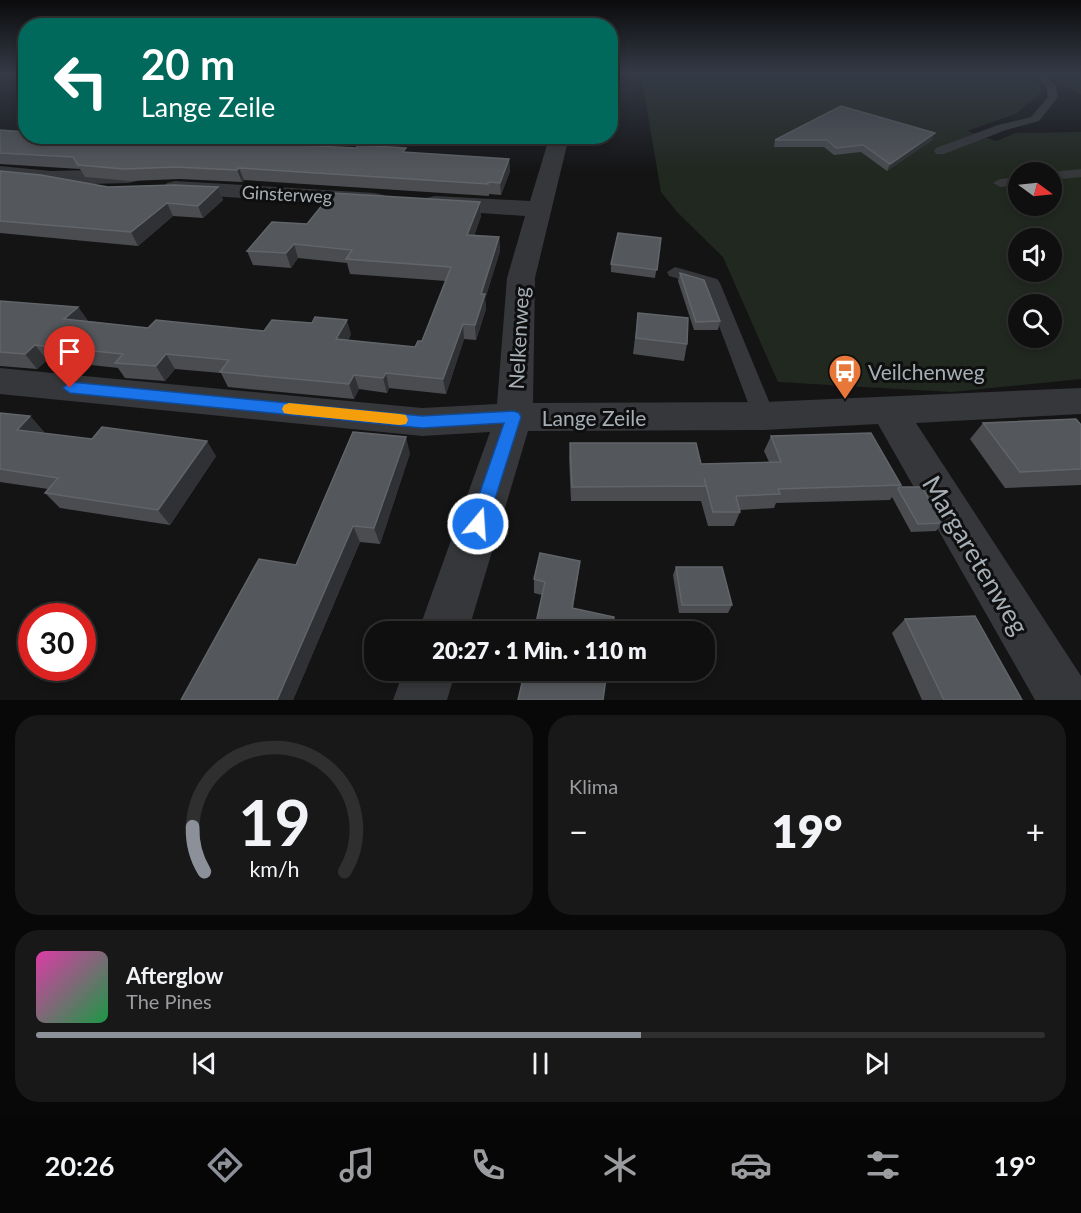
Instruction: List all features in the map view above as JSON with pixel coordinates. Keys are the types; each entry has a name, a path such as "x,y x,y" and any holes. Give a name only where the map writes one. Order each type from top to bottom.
{"street":[{"name":"Nelkenweg","path":"447,621 514,417 521,278 557,145"},
{"name":"Ginsterweg","path":"0,173 51,178 80,187 107,190 138,192 180,188 538,209"},
{"name":"Lange Zeile","path":"0,381 422,422 514,417 764,416 1081,401"},
{"name":"Margaretenweg","path":"888,410 1065,700"},
{"path":"420,700 426,681"}],"lane":[{"path":"940,151 1002,127 1035,119 1046,106"},
{"path":"1062,175 1081,173"},
{"path":"1000,183 1008,182"},
{"path":"675,272 711,284 764,416"}],"shaded area":[{"path":"646,106 1025,106 1015,114 967,131 996,141 1016,133 1081,132 1081,379 952,392 778,382 723,257 677,212 661,192"}],"building":[{"path":"841,106 935,133 890,164 863,145 836,148 827,140 775,140"},
{"path":"0,130 18,131 18,144 277,144 356,148 359,145 406,148 403,152 509,159 500,183 488,182 488,184 239,168 237,170 175,167 124,169 78,165 73,157 0,153"},
{"path":"0,171 41,175 108,187 174,185 218,187 198,206 167,203 131,232 0,221"},
{"path":"332,193 480,202 467,235 499,237 481,294 485,294 475,325 463,324 443,379 386,373 383,378 354,375 349,384 220,372 229,360 166,354 156,366 115,363 123,354 35,345 25,354 0,352 0,301 78,307 64,319 148,328 156,320 264,331 272,320 312,323 315,317 347,320 336,339 415,347 418,341 422,341 451,267 346,259 352,250 294,244 286,253 247,251 272,222 307,224"},
{"path":"618,233 661,238 657,270 611,264"},
{"path":"680,273 704,280 720,321 696,322"},
{"path":"638,313 688,318 687,344 636,338"},
{"path":"0,413 30,416 17,430 92,439 102,427 207,441 158,510 45,493 58,478 0,469"},
{"path":"1076,419 1081,425 1081,469 1020,472 983,423"},
{"path":"353,432 406,437 374,528 353,526 277,700 181,700 259,559 296,565"},
{"path":"871,433 901,485 778,489 780,494 736,496 740,512 713,512 704,478 706,486 572,487 570,443 696,443 701,464 781,462 771,436"},
{"path":"899,487 922,487 943,523 918,524 898,489"},
{"path":"540,553 580,561 572,608 614,617 613,621 536,621 545,582 534,579"},
{"path":"676,567 722,567 732,605 682,605"},
{"path":"975,616 1022,700 944,700 905,619"},
{"path":"522,681 606,681 603,700 518,700"}],"slow traffic":[{"path":"289,409 400,420"}],"place":[{"name":"Veilchenweg","path":"845,400"}],"route":[{"path":"70,388 422,422 514,417 478,524"}]}
